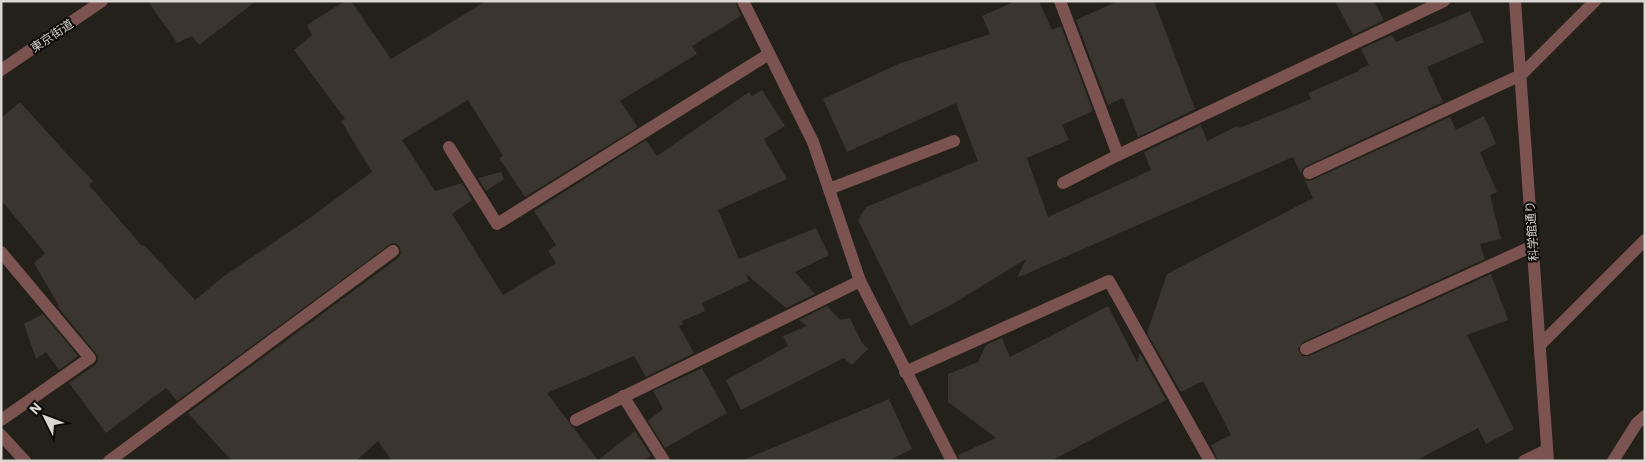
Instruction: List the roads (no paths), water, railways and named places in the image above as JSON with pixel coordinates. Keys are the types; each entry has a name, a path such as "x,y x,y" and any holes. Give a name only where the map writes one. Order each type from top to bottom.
{"street":[{"name":"東京街道","path":"1,70 102,1"},
{"path":"743,1 813,142 860,281 952,461"},
{"path":"1060,1 1118,156"},
{"path":"1063,183 1444,1"},
{"name":"科学館通り","path":"1515,1 1548,456"},
{"path":"1310,173 1521,75 1595,1"},
{"path":"449,147 497,224 769,54"},
{"path":"829,189 954,142"},
{"path":"1540,345 1645,240"},
{"path":"1306,350 1533,246"},
{"path":"109,461 393,251"},
{"path":"1,252 90,358 1,420"},
{"path":"576,420 860,281"},
{"path":"905,372 1109,281 1210,461"},
{"path":"623,396 664,461"},
{"path":"1612,461 1637,423 1645,416"},
{"path":"1,435 26,461"},
{"path":"1524,461 1548,456"}]}
